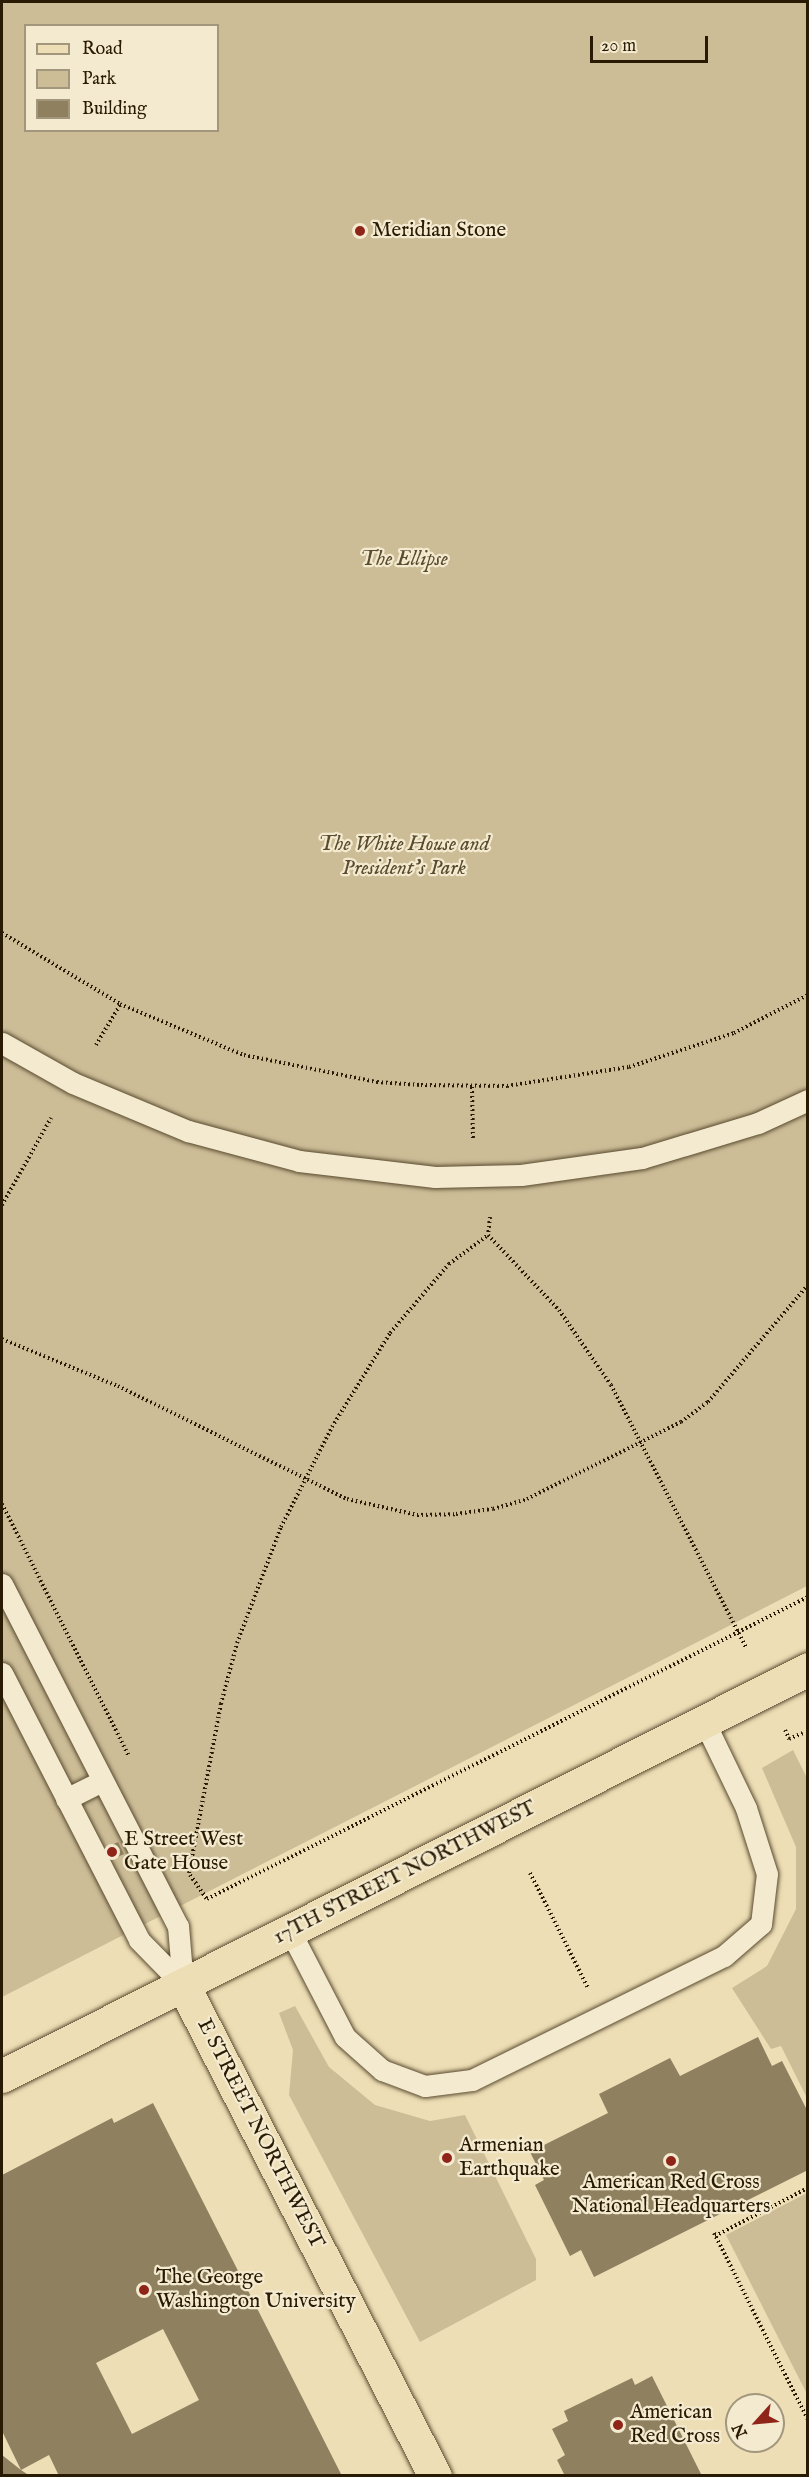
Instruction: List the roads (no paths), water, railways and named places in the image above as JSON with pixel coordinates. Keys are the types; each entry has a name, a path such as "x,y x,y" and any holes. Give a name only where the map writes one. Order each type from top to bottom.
{"main road":[{"name":"17TH STREET NORTHWEST","path":"2,2076 807,1668"},
{"name":"E STREET NORTHWEST","path":"183,1985 435,2475"}],"lane":[{"path":"2,1043 73,1083 188,1131 299,1161 435,1177 521,1175 642,1158 747,1127 807,1100"},
{"name":"E STREET NORTHWEST","path":"2,1584 178,1926 183,1985"},
{"name":"E STREET NORTHWEST","path":"2,1673 139,1940 183,1985"},
{"path":"290,1931 345,2037 382,2070 424,2086 472,2080 724,1956 761,1923 767,1874 746,1808 704,1721"},
{"path":"66,1799 102,1781"}],"place":[{"name":"Meridian Stone","path":"360,231"},
{"name":"E Street West Gate House","path":"112,1852"},
{"name":"Armenian Earthquake","path":"447,2158"},
{"name":"American Red Cross National Headquarters","path":"671,2161"},
{"name":"The George Washington University","path":"144,2290"},
{"name":"American Red Cross","path":"618,2425"}],"park label":[{"name":"The Ellipse","path":"404,560"},
{"name":"The White House and President's Park","path":"404,857"}]}
